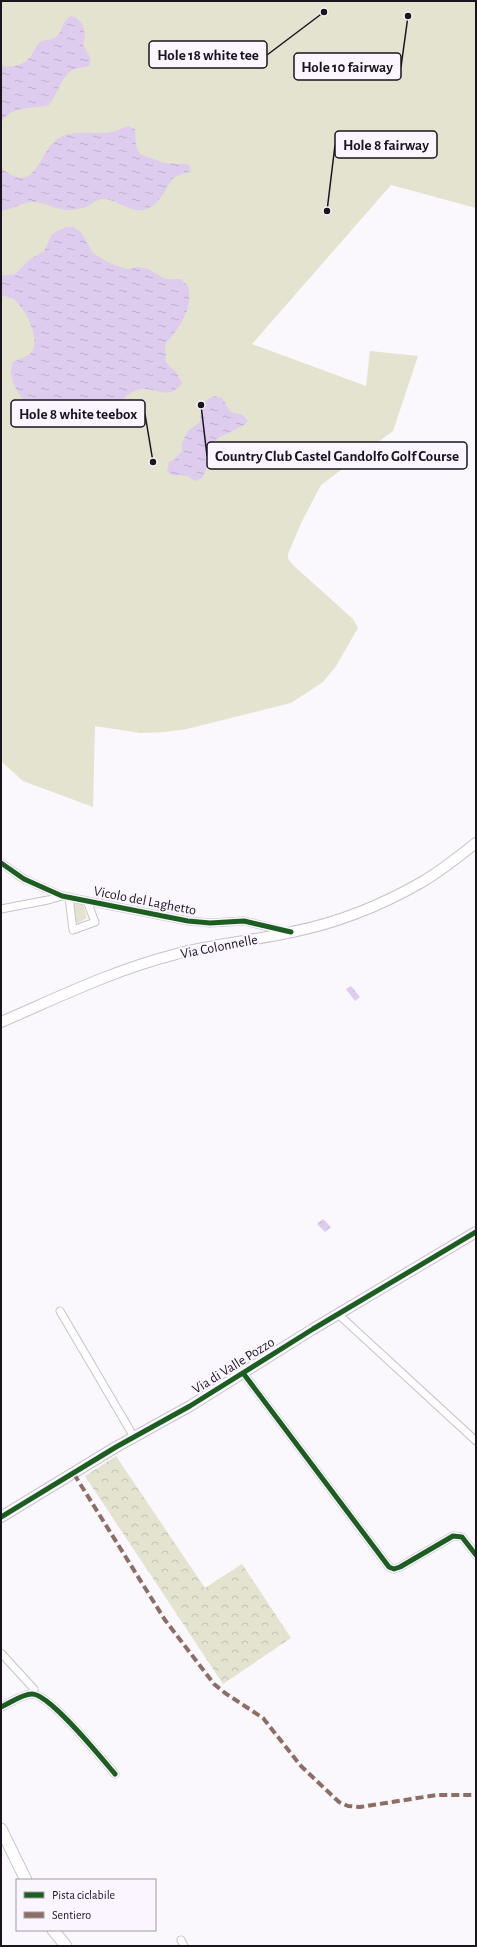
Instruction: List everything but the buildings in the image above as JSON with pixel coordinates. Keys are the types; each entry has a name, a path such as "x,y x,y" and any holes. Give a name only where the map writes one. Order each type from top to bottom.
{"main road":[{"path":"1,1829 26,1879"},
{"path":"54,1931 66,1946"}],"street":[{"name":"Via Colonnelle","path":"1,1022 128,969 161,958 194,950 291,932 329,922 396,895 431,876 476,843"},
{"name":"Vicolo del Laghetto","path":"1,864 24,879 66,897 188,921 210,923 244,922 291,932"},
{"path":"1,909 66,897 73,930 95,922 87,901"},
{"name":"Via di Valle Pozzo","path":"1,1517 134,1437 190,1406 338,1314 476,1232"},
{"path":"60,1311 134,1437"},
{"path":"338,1314 476,1441"},
{"path":"243,1373 389,1567 394,1569 400,1567 453,1536 462,1537 476,1555"},
{"path":"1,1653 34,1689"},
{"path":"1,1706 28,1695 34,1694 40,1696 66,1719 115,1774"}],"green space":[{"path":"1,1 476,1 476,208 391,185 252,344 366,386 370,351 418,356 393,431 321,485 302,521 288,554 288,559 294,566 353,619 358,628 336,666 323,682 291,703 187,729 164,732 140,733 95,726 93,807 23,781 1,761"},
{"path":"76,902 83,904 87,918 78,923 76,922 73,906"},
{"path":"116,1456 205,1588 242,1564 291,1638 223,1684 85,1476"}],"water":[{"path":"71,16 75,17 82,23 85,37 83,45 91,59 89,66 71,71 62,82 49,105 16,110 5,117 1,123 1,66 9,67 25,62 40,42 53,39 59,35 64,23"},
{"path":"128,126 135,129 136,146 140,154 164,163 185,164 190,166 191,171 178,175 174,178 153,206 143,210 138,210 111,200 103,199 83,208 71,210 33,202 25,203 1,211 1,168 13,176 23,178 30,175 36,169 52,144 65,135 77,133 105,133"},
{"path":"66,227 73,227 81,232 93,253 109,263 127,269 137,267 148,269 165,279 181,279 188,286 189,302 184,318 165,344 166,362 176,372 182,383 176,389 165,393 147,389 134,391 124,398 108,414 91,413 75,408 56,418 38,412 21,397 13,383 11,369 13,362 30,354 35,342 31,325 23,309 12,298 1,295 1,276 15,274 29,260 44,251 52,234"},
{"path":"214,396 222,398 231,412 243,415 248,421 244,425 216,439 211,451 208,466 202,478 195,481 187,476 171,475 167,471 169,462 175,459 182,451 182,443 188,431 200,422 203,406 207,400"},
{"path":"351,986 360,997 355,1001 346,989"},
{"path":"323,1219 331,1227 325,1232 317,1224"}],"marked path":[{"path":"74,1474 165,1620 214,1684 263,1718 301,1766 339,1802 348,1806 360,1807 437,1795 476,1795"}],"cycle path":[{"path":"1,863 24,879 62,896 188,921 210,923 244,921 291,932"},
{"path":"1,1517 116,1447 190,1406 313,1329 476,1232"},
{"path":"243,1373 389,1567 394,1569 400,1567 453,1536 462,1537 476,1555"},
{"path":"1,1707 28,1694 40,1697 51,1704 63,1715 115,1774"}],"place":[{"name":"Hole 18 white tee","path":"324,12"},
{"name":"Hole 10 fairway","path":"408,16"},
{"name":"Hole 8 fairway","path":"327,211"},
{"name":"Country Club Castel Gandolfo Golf Course","path":"201,405"},
{"name":"Hole 8 white teebox","path":"153,462"}]}
